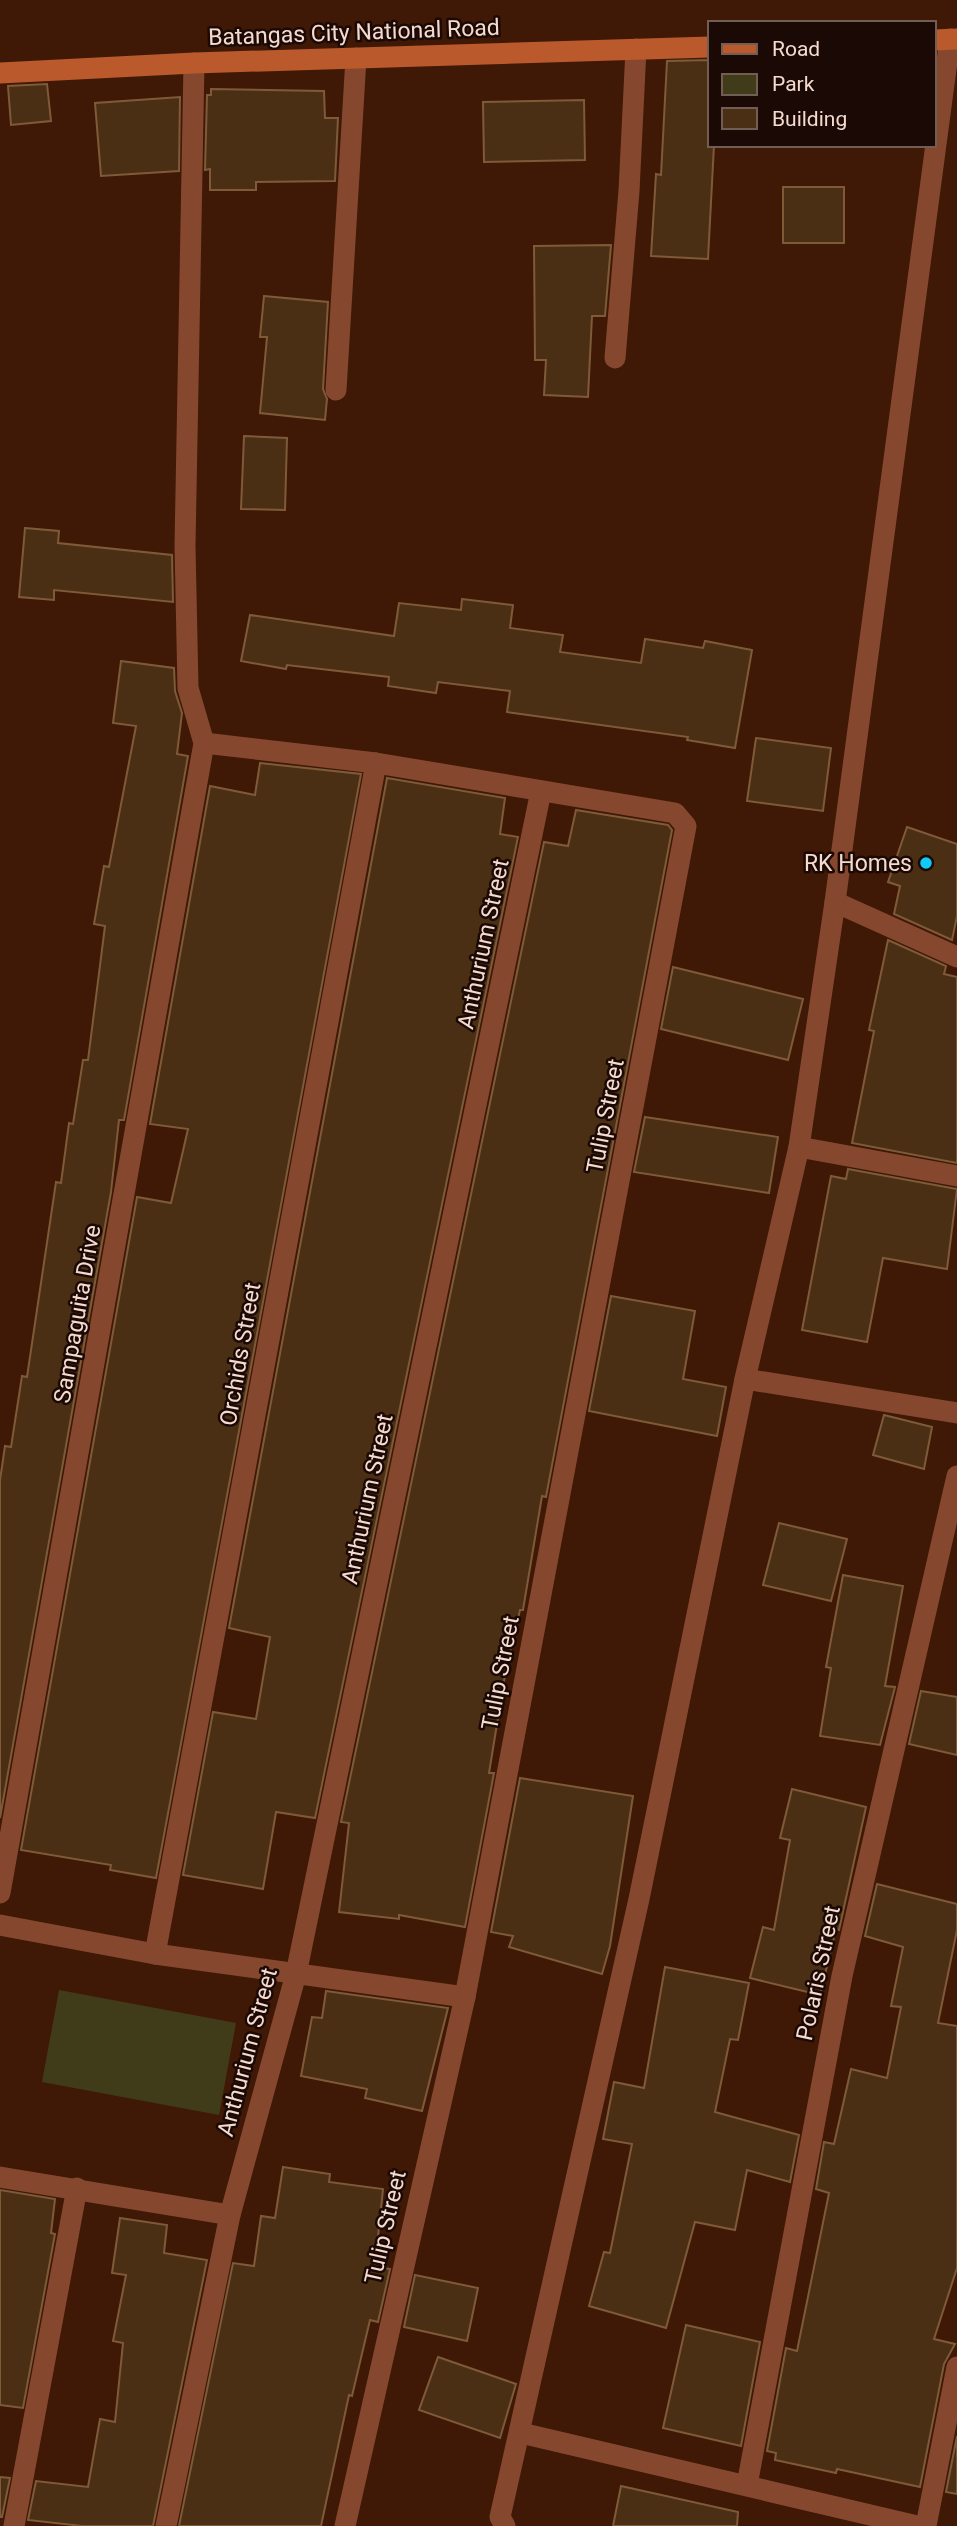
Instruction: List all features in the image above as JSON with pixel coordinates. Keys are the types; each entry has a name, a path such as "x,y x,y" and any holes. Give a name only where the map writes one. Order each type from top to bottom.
{"street":[{"path":"936,124 947,39"},
{"name":"Batangas City National Road","path":"0,73 194,63 708,47"},
{"path":"615,358 629,191 636,49"},
{"path":"337,390 356,58"},
{"path":"194,63 185,546 188,688 204,743 376,763 541,791"},
{"path":"505,2526 500,2517 639,1899 745,1379 799,1147 835,902 933,147"},
{"name":"Sampaguita Drive","path":"0,1893 204,743"},
{"name":"Orchids Street","path":"155,1954 376,763"},
{"name":"Tulip Street","path":"345,2526 466,1997 686,826 675,813 541,791"},
{"name":"Anthurium Street","path":"166,2526 230,2215 296,1974 541,791"},
{"path":"835,902 957,957"},
{"path":"799,1147 957,1176"},
{"path":"745,1379 957,1413"},
{"name":"Polaris Street","path":"747,2485 842,1976 957,1476"},
{"path":"0,1924 155,1954 466,1997"},
{"path":"0,2176 230,2215"},
{"path":"14,2526 77,2188"},
{"path":"926,2526 957,2367"},
{"path":"521,2433 917,2526"}],"green space":[{"path":"59,1990 236,2023 219,2115 42,2082"}],"building":[{"path":"708,60 708,147 714,147 708,259 651,256 656,174 661,175 667,61"},
{"path":"47,84 51,121 11,125 8,86"},
{"path":"211,89 324,91 325,118 338,118 335,181 256,182 256,190 210,190 210,169 205,170 207,95 211,95"},
{"path":"180,97 179,171 101,176 95,103"},
{"path":"584,100 585,160 484,162 483,102"},
{"path":"783,187 844,187 844,243 783,243"},
{"path":"611,245 605,316 592,316 588,397 544,395 546,360 535,360 534,246"},
{"path":"264,296 328,302 323,389 327,399 325,420 260,413 267,337 260,337"},
{"path":"244,436 287,438 285,510 241,509"},
{"path":"25,528 59,531 58,543 172,555 173,602 54,590 54,600 19,597"},
{"path":"462,599 513,605 510,628 563,635 560,652 641,663 645,639 703,648 705,641 752,650 735,748 687,740 688,737 507,712 510,691 438,682 436,693 388,686 389,677 287,665 286,669 241,661 250,615 394,636 399,603 461,610"},
{"path":"121,661 174,668 175,691 182,713 177,754 188,756 124,1120 119,1120 111,1192 0,1818 0,1480 5,1446 11,1447 22,1376 27,1377 56,1182 61,1183 69,1123 73,1124 83,1060 88,1060 105,926 94,924 104,866 109,867 136,726 113,723"},
{"path":"756,738 831,748 823,811 747,801"},
{"path":"260,763 361,774 156,1878 110,1870 111,1865 21,1850 137,1197 171,1203 188,1129 150,1124 210,786 255,795"},
{"path":"387,778 505,798 500,834 518,837 315,1818 276,1812 263,1889 183,1875 213,1712 256,1719 270,1637 229,1628"},
{"path":"576,810 668,825 672,830 546,1497 542,1496 523,1610 520,1610 506,1669 489,1773 494,1773 465,1927 399,1915 399,1919 339,1912 349,1823 341,1822 544,842 568,846"},
{"name":"RK Homes","path":"907,827 957,844 957,916 952,940 894,914 900,886 888,882"},
{"path":"888,940 946,966 944,974 957,977 957,1163 852,1143 874,1031 869,1030"},
{"path":"673,967 803,999 788,1060 661,1029"},
{"path":"645,1117 778,1137 769,1193 634,1172"},
{"path":"848,1169 957,1189 947,1269 883,1258 867,1342 802,1330 831,1176 846,1179"},
{"path":"611,1296 695,1311 683,1379 726,1387 717,1436 589,1411"},
{"path":"884,1415 932,1427 924,1469 873,1455"},
{"path":"779,1523 847,1539 831,1601 763,1585"},
{"path":"843,1575 903,1586 885,1686 895,1687 880,1745 820,1736 831,1668 826,1667"},
{"path":"921,1691 957,1697 957,1755 909,1744"},
{"path":"520,1778 633,1796 610,1946 602,1974 509,1947 513,1936 491,1932"},
{"path":"792,1789 866,1807 839,1930 836,1929 820,1995 750,1978 763,1927 774,1930 790,1840 780,1838"},
{"path":"877,1884 957,1904 957,1930 938,2023 957,2026 957,2268 934,2339 955,2344 944,2364 920,2487 837,2469 836,2473 775,2460 776,2453 767,2451 786,2348 797,2351 829,2193 816,2189 824,2142 834,2144 851,2069 887,2078 901,2007 891,2006 903,1947 865,1936"},
{"path":"665,1967 749,1983 738,2040 730,2039 715,2112 799,2135 790,2182 747,2170 735,2230 695,2222 666,2328 589,2306 604,2252 610,2253 632,2144 603,2139 614,2082 644,2088"},
{"path":"326,1991 448,2008 422,2111 365,2098 367,2089 301,2076 312,2017 322,2018"},
{"path":"283,2167 330,2174 329,2182 383,2189 375,2266 390,2269 378,2322 370,2320 352,2396 349,2395 321,2526 179,2526 233,2263 254,2266 261,2216 275,2218"},
{"path":"0,2190 55,2199 51,2233 55,2234 23,2408 0,2405"},
{"path":"120,2218 167,2225 164,2253 207,2260 153,2526 82,2526 28,2520 36,2481 88,2487 100,2419 115,2422 123,2343 113,2341 126,2275 112,2273"},
{"path":"415,2275 478,2288 467,2341 404,2327"},
{"path":"686,2325 760,2342 741,2446 663,2428"},
{"path":"438,2357 516,2384 500,2438 419,2410"},
{"path":"957,2436 957,2494 946,2492"},
{"path":"0,2477 10,2478 2,2517 0,2517"},
{"path":"621,2486 738,2512 737,2526 613,2526"}],"place":[{"name":"RK Homes","path":"926,863"}]}
